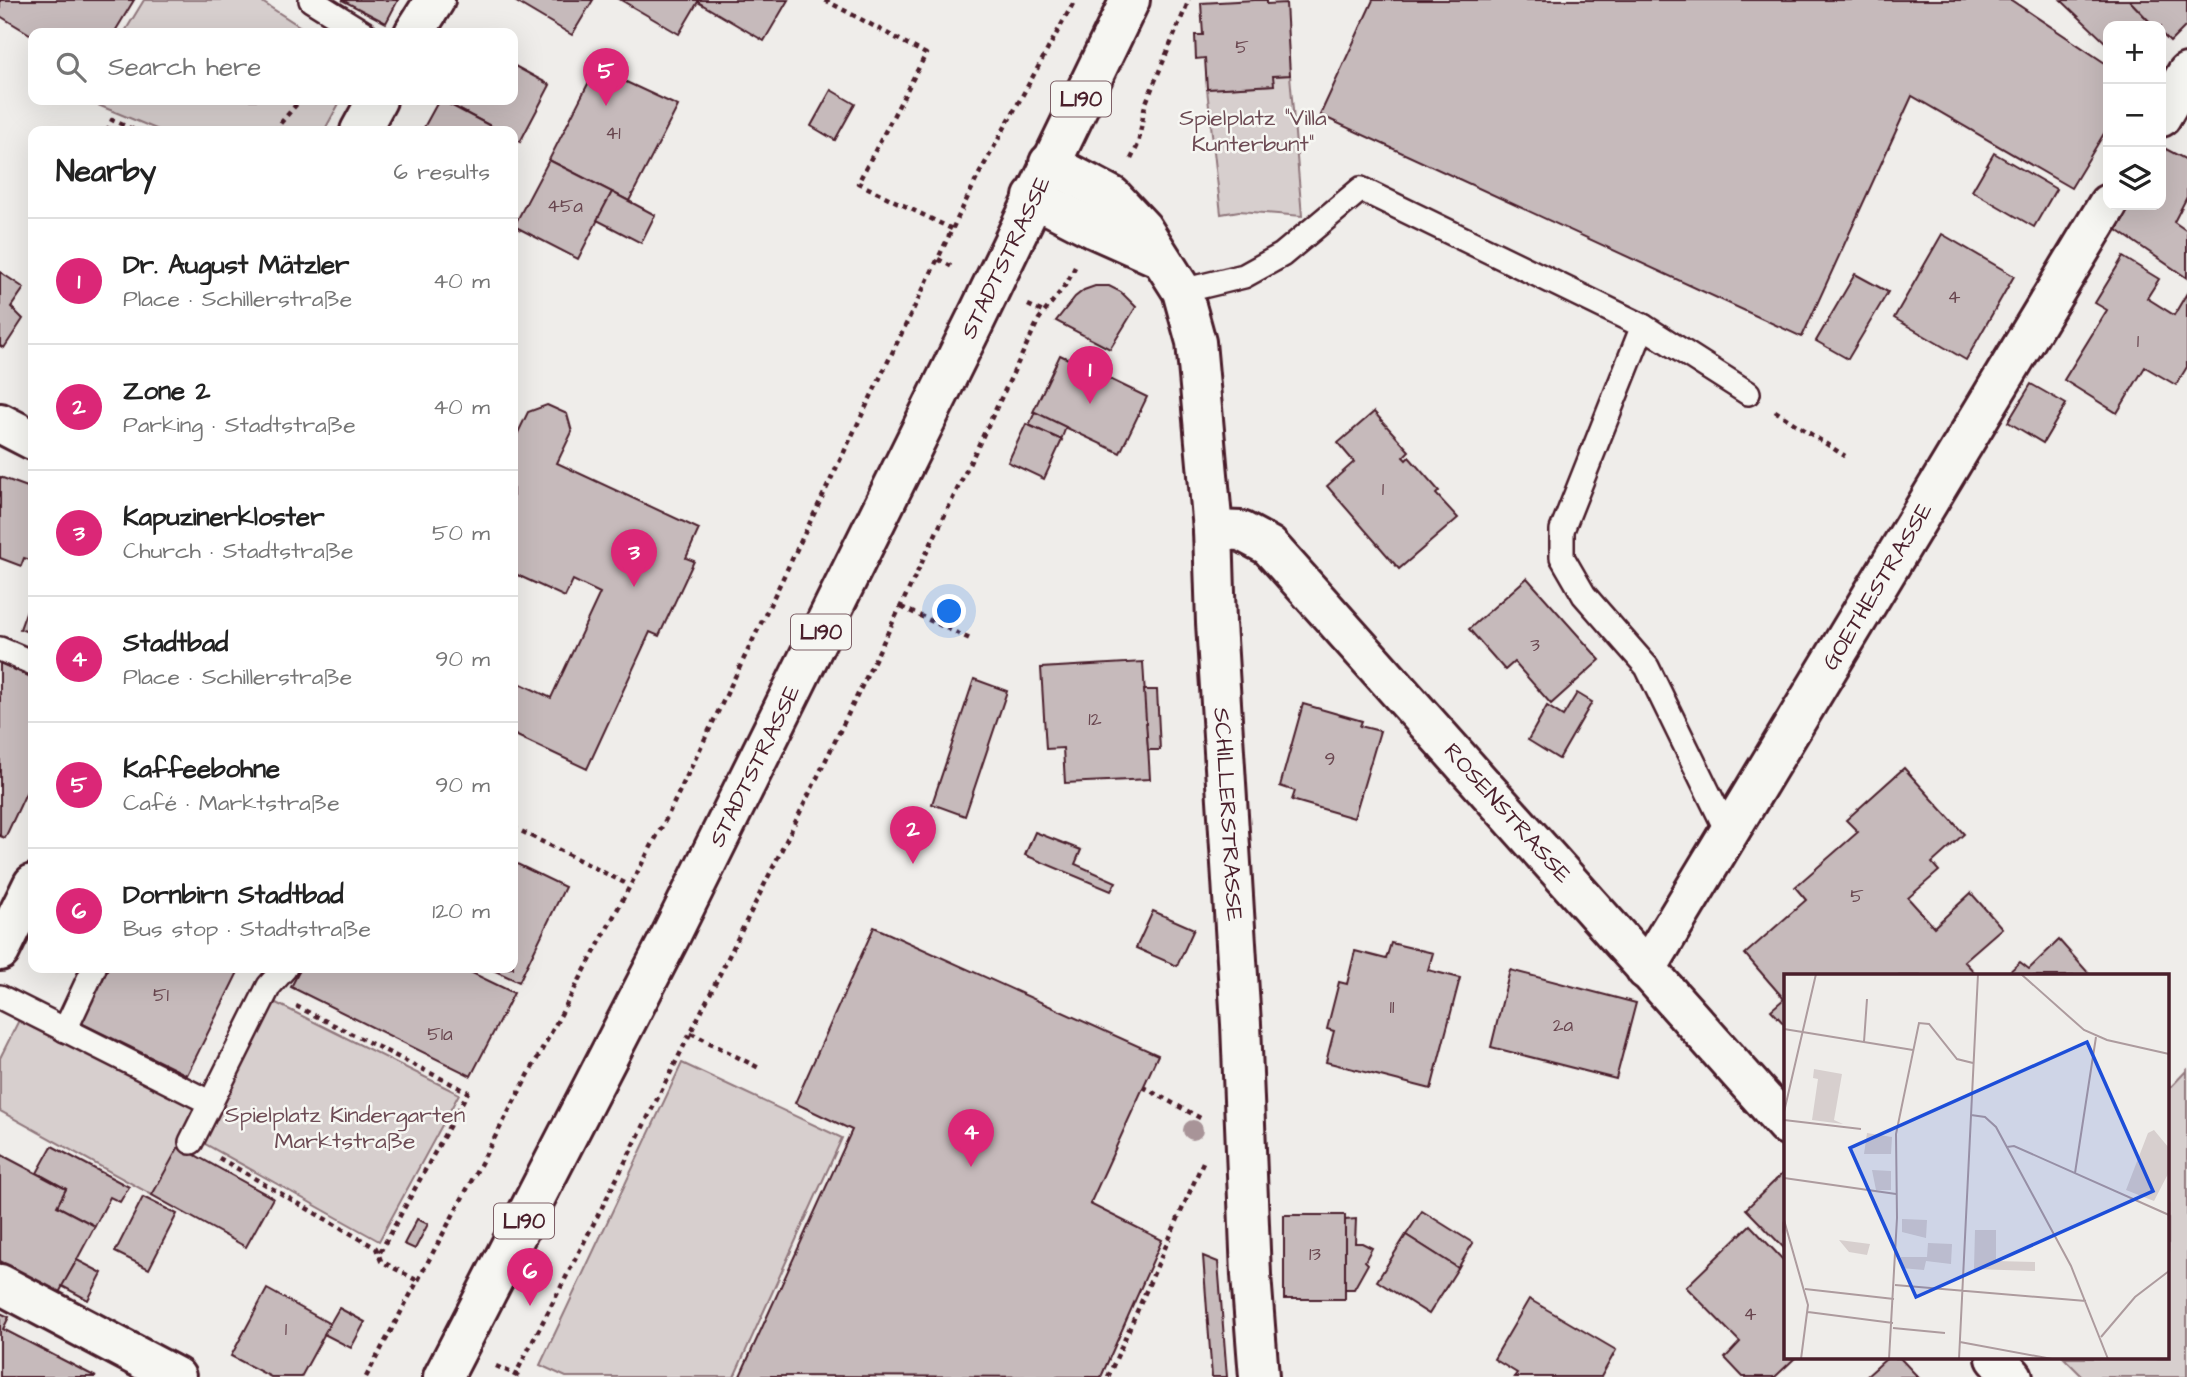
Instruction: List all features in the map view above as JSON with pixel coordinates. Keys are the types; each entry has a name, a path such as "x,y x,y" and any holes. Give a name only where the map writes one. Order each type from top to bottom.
{"street":[{"path":"417,28 435,0"},
{"name":"STADTSTRASSE","path":"443,1377 671,935 1130,0"},
{"path":"2166,109 2187,73"},
{"path":"363,126 374,105"},
{"name":"SCHILLERSTRASSE","path":"1049,163 1112,196 1142,228 1182,291 1196,342 1213,530 1216,623 1241,1024 1251,1275 1259,1377"},
{"path":"1033,197 1162,259"},
{"name":"GOETHESTRASSE","path":"1646,970 2104,210"},
{"path":"0,423 28,437"},
{"name":"ROSENSTRASSE","path":"1213,530 1241,531 1269,546 1784,1123"},
{"path":"0,951 28,894"},
{"path":"0,1284 176,1377"},
{"path":"1998,1360 2013,1377"}],"lane":[{"path":"311,0 355,28"},
{"path":"1182,291 1244,276 1254,271 1282,255 1361,189 1643,326 1748,393"},
{"path":"1643,326 1562,530 1562,557 1584,595 1647,667 1729,835"},
{"path":"0,649 28,661"},
{"path":"65,1030 92,973"},
{"path":"191,1142 267,991 281,973"},
{"path":"0,998 211,1104"}],"path":[{"path":"825,0 926,54 858,183 952,229"},
{"path":"366,1377 666,818 978,176 1074,0"},
{"path":"1138,145 1144,105 1189,0"},
{"path":"278,126 296,105"},
{"path":"110,126 113,120 126,126"},
{"path":"517,1376 691,1033 1043,312 1067,284"},
{"path":"1748,393 1845,456"},
{"path":"901,607 970,639"},
{"path":"518,830 629,885"},
{"path":"267,991 468,1093 379,1254"},
{"path":"691,1033 758,1068"},
{"path":"1143,1087 1208,1122"},
{"path":"191,1142 376,1248 381,1261 418,1281"},
{"path":"1108,1377 1208,1153"}],"green space":[{"path":"144,0 259,0 302,28 127,28"},
{"name":"Spielplatz \"Villa Kunterbunt\"","path":"1290,75 1302,216 1239,211 1221,214 1207,89 1273,85 1273,76"},
{"path":"98,105 338,105 327,126 149,126"},
{"name":"Spielplatz Kindergarten Marktstraße","path":"272,1001 459,1094 379,1241 200,1141"},
{"path":"19,1020 74,1048 79,1037 211,1103 152,1195 0,1111 0,1058"},
{"path":"682,1063 842,1138 734,1377 566,1377 540,1365"},
{"path":"2187,1070 2187,1377 2083,1377 2066,1360 2170,1360 2170,1088"}],"building":[{"path":"0,0 134,0 117,28 28,28 28,33 0,16"},
{"path":"342,0 398,0 386,23"},
{"path":"513,0 593,0 572,35"},
{"path":"621,0 699,0 679,34"},
{"path":"788,0 764,41 698,2"},
{"path":"1267,0 1267,4 1286,3 1290,75 1273,76 1274,85 1207,89 1205,58 1196,59 1195,35 1203,35 1201,3"},
{"path":"1373,0 2011,0 2103,62 2103,135 2071,188 1912,96 1802,337 1320,115"},
{"path":"2061,0 2129,0 2149,21 2103,21 2103,40"},
{"path":"2129,0 2187,0 2187,25 2170,42 2166,38 2166,21 2149,21"},
{"path":"518,68 550,85 520,142 518,126 490,126 451,105 518,105"},
{"path":"596,68 678,106 629,201 549,160"},
{"path":"831,90 855,104 835,140 811,126"},
{"path":"436,105 451,105 490,126 425,126"},
{"path":"2166,149 2187,160 2187,197 2174,222 2187,231 2187,278 2117,230 2128,210 2166,210"},
{"path":"1994,153 2056,189 2034,227 1972,191"},
{"path":"549,160 612,192 578,259 518,228 518,218"},
{"path":"612,192 655,215 641,243 597,220"},
{"path":"1942,234 2014,276 1966,360 1894,318"},
{"path":"2123,257 2159,279 2147,298 2174,315 2187,293 2187,367 2176,385 2145,367 2117,413 2064,380 2107,310 2095,303"},
{"path":"0,272 24,288 11,307 23,319 4,348 0,346"},
{"path":"1855,274 1888,292 1848,359 1816,341"},
{"path":"1095,286 1109,286 1121,292 1136,307 1110,349 1056,321 1075,297"},
{"path":"1060,355 1147,397 1120,453 1033,412"},
{"path":"2031,384 2066,404 2043,443 2008,422"},
{"path":"547,405 567,414 572,432 557,463 699,529 686,558 694,561 659,636 650,632 587,769 518,736 518,682 551,698 600,593 573,580 565,597 518,575 518,433 528,412"},
{"path":"1035,412 1066,427 1061,440 1029,425"},
{"path":"1374,412 1409,451 1403,457 1406,460 1409,457 1439,491 1436,494 1458,518 1399,569 1327,486 1354,462 1338,443"},
{"path":"1026,424 1062,440 1044,479 1008,462"},
{"path":"0,477 28,487 28,559 24,558 21,566 0,558"},
{"path":"1527,578 1600,660 1551,704 1514,662 1505,670 1469,629"},
{"path":"28,607 28,632 20,629"},
{"path":"1143,662 1150,779 1065,783 1063,748 1046,749 1041,668"},
{"path":"0,663 28,676 28,789 5,838 0,836"},
{"path":"974,679 1007,691 965,816 932,804"},
{"path":"1144,690 1157,690 1160,750 1148,750"},
{"path":"1577,693 1592,702 1559,759 1528,740 1547,706 1563,716"},
{"path":"1303,704 1362,721 1360,726 1380,731 1354,818 1292,800 1295,791 1280,786"},
{"path":"1904,768 1964,834 1932,863 1939,871 1908,898 1934,927 1971,893 2002,928 1964,961 1976,974 1784,974 1784,999 1745,954 1806,900 1795,887 1858,832 1846,820"},
{"path":"1035,832 1081,850 1075,864 1116,882 1111,891 1025,855"},
{"path":"518,864 565,887 519,982 500,973 518,973"},
{"path":"1153,911 1194,929 1177,966 1136,948"},
{"path":"874,927 1158,1055 1090,1204 1162,1240 1101,1377 740,1376 852,1130 795,1103"},
{"path":"2059,940 2089,974 2007,974 2020,962 2029,969"},
{"path":"1391,943 1433,953 1428,970 1460,978 1431,1089 1326,1062 1334,1031 1327,1029 1339,982 1347,984 1355,951 1386,959"},
{"path":"1510,970 1636,1003 1616,1079 1491,1047"},
{"path":"106,973 238,973 187,1075 81,1023"},
{"path":"298,973 472,973 514,993 471,1076 291,987"},
{"path":"1784,999 1784,1024 1771,1010"},
{"path":"52,1146 129,1187 120,1202 110,1197 95,1226 57,1206 66,1189 37,1173"},
{"path":"179,1146 273,1198 246,1247 152,1195"},
{"path":"0,1154 66,1189 57,1206 95,1226 59,1293 0,1261"},
{"path":"1784,1172 1784,1248 1746,1209"},
{"path":"143,1197 177,1214 149,1269 115,1252"},
{"path":"1422,1211 1473,1243 1458,1268 1406,1235"},
{"path":"1284,1215 1345,1215 1345,1299 1284,1299"},
{"path":"417,1219 428,1224 415,1249 404,1244"},
{"path":"1356,1219 1355,1243 1372,1248 1365,1261 1368,1264 1354,1289 1345,1289 1345,1220"},
{"path":"1750,1225 1784,1261 1784,1360 1793,1360 1775,1377 1743,1377 1725,1358 1740,1342 1686,1287"},
{"path":"1406,1235 1458,1268 1429,1314 1377,1281"},
{"path":"1203,1256 1218,1262 1227,1377 1212,1377"},
{"path":"77,1260 102,1273 88,1300 62,1286"},
{"path":"267,1289 330,1324 301,1377 271,1377 231,1356"},
{"path":"1529,1299 1616,1350 1601,1377 1514,1377 1517,1373 1494,1359"},
{"path":"339,1308 365,1322 351,1348 324,1334"},
{"path":"0,1313 9,1317 3,1329 96,1377 0,1377"},
{"path":"1885,1360 1902,1360 1918,1377 1866,1377"}],"place":[{"name":"Kaffeebohne","path":"606,106"},
{"name":"Dr. August Mätzler","path":"1090,404"},
{"name":"Kapuzinerkloster","path":"634,587"},
{"name":"Zone 2","path":"913,864"},
{"name":"Stadtbad","path":"971,1167"},
{"name":"Dornbirn Stadtbad","path":"530,1306"}]}
